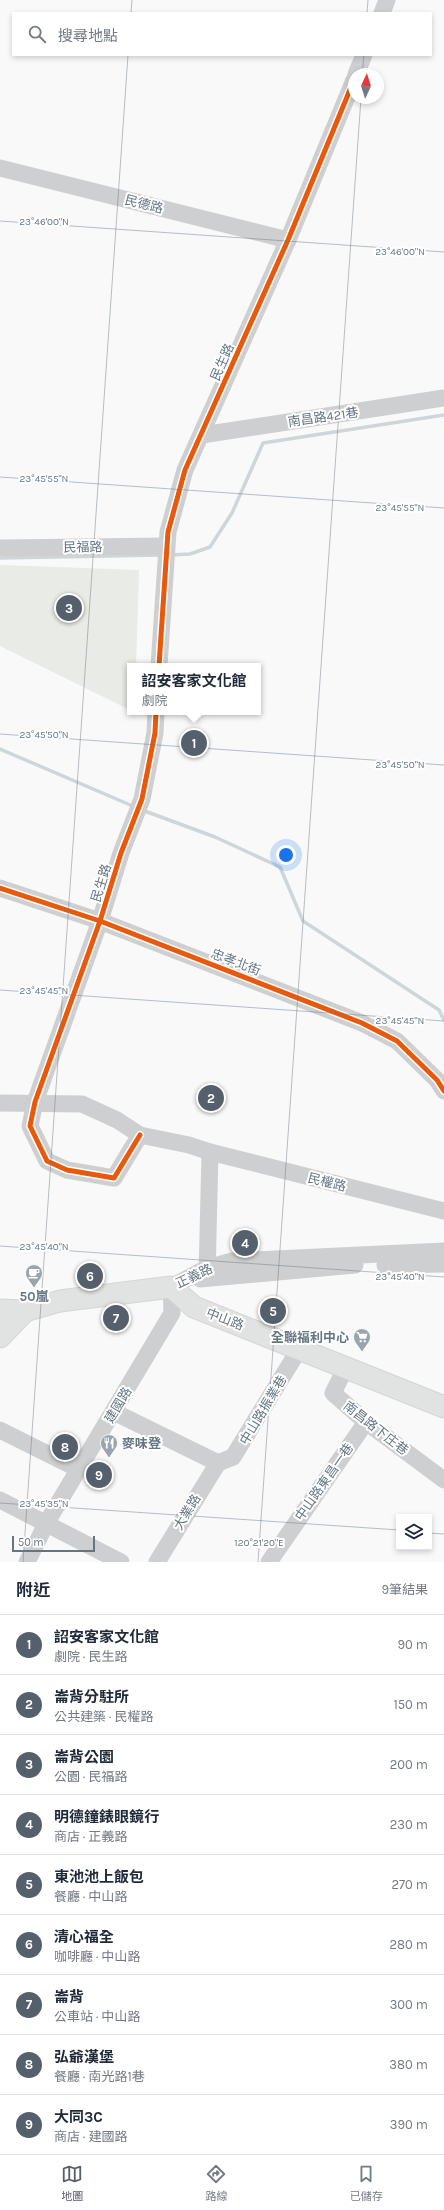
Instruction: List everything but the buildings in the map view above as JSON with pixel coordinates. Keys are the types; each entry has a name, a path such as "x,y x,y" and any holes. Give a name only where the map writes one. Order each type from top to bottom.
{"main road":[{"path":"0,1310 25,1311 60,1301 171,1287"},
{"name":"中山路","path":"171,1287 194,1306 444,1407"},
{"path":"0,1337 25,1311"}],"street":[{"path":"382,12 387,0"},
{"path":"359,68 364,56"},
{"name":"民生路","path":"159,663 166,546 168,532 185,470 202,435 288,240 348,95"},
{"name":"民德路","path":"0,168 288,240"},
{"name":"南昌路421巷","path":"202,435 444,398"},
{"name":"民福路","path":"0,548 166,546"},
{"name":"民生路","path":"140,1135 114,1178 67,1170 47,1161 30,1126 35,1102 100,921 121,853 142,800 155,733 156,715"},
{"name":"忠孝北街","path":"0,888 100,921 362,1023 396,1041 437,1080 444,1091"},
{"name":"民權路","path":"0,1103 35,1102 82,1104 117,1120 140,1135 189,1145 210,1152 444,1211"},
{"path":"207,1273 210,1152"},
{"name":"正義路","path":"171,1287 207,1273 359,1265 441,1256"},
{"name":"建國路","path":"27,1562 47,1522 172,1313 171,1287"},
{"name":"中山路振業巷","path":"218,1463 233,1458 300,1348"},
{"name":"南昌路下庄巷","path":"346,1367 333,1393 366,1422 444,1480"},
{"path":"114,1412 218,1463"},
{"name":"中山路東昌一巷","path":"269,1562 366,1422"},
{"path":"0,1430 78,1469"},
{"name":"大業路","path":"157,1562 218,1463"},
{"path":"0,1500 47,1522 121,1562"}],"shaded area":[{"path":"0,565 139,570 136,663 127,663 127,709 0,646"}],"waterway":[{"path":"171,555 190,554 210,547 232,513 263,443 444,415"},
{"path":"0,558 162,555"},
{"path":"0,749 135,807"},
{"path":"142,810 215,837 280,867 303,921 439,1010 444,1020"}],"cycle path":[{"path":"159,663 168,532 185,470 288,240 348,95"},
{"path":"140,1135 114,1178 67,1170 47,1161 30,1126 35,1102 100,921 121,853 142,799 155,733 156,715"},
{"path":"0,888 100,921 362,1023 397,1041 437,1080 444,1091"}],"place":[{"name":"崙背公園","path":"69,608"},
{"name":"詔安客家文化館","path":"194,743"},
{"name":"崙背分駐所","path":"211,1098"},
{"name":"明德鐘錶眼鏡行","path":"245,1243"},
{"name":"清心福全","path":"90,1276"},
{"name":"50嵐","path":"34,1288"},
{"name":"東池池上飯包","path":"273,1311"},
{"name":"崙背","path":"116,1318"},
{"name":"全聯福利中心","path":"362,1352"},
{"name":"弘爺漢堡","path":"65,1447"},
{"name":"麥味登","path":"109,1458"},
{"name":"大同3C","path":"99,1475"}]}
